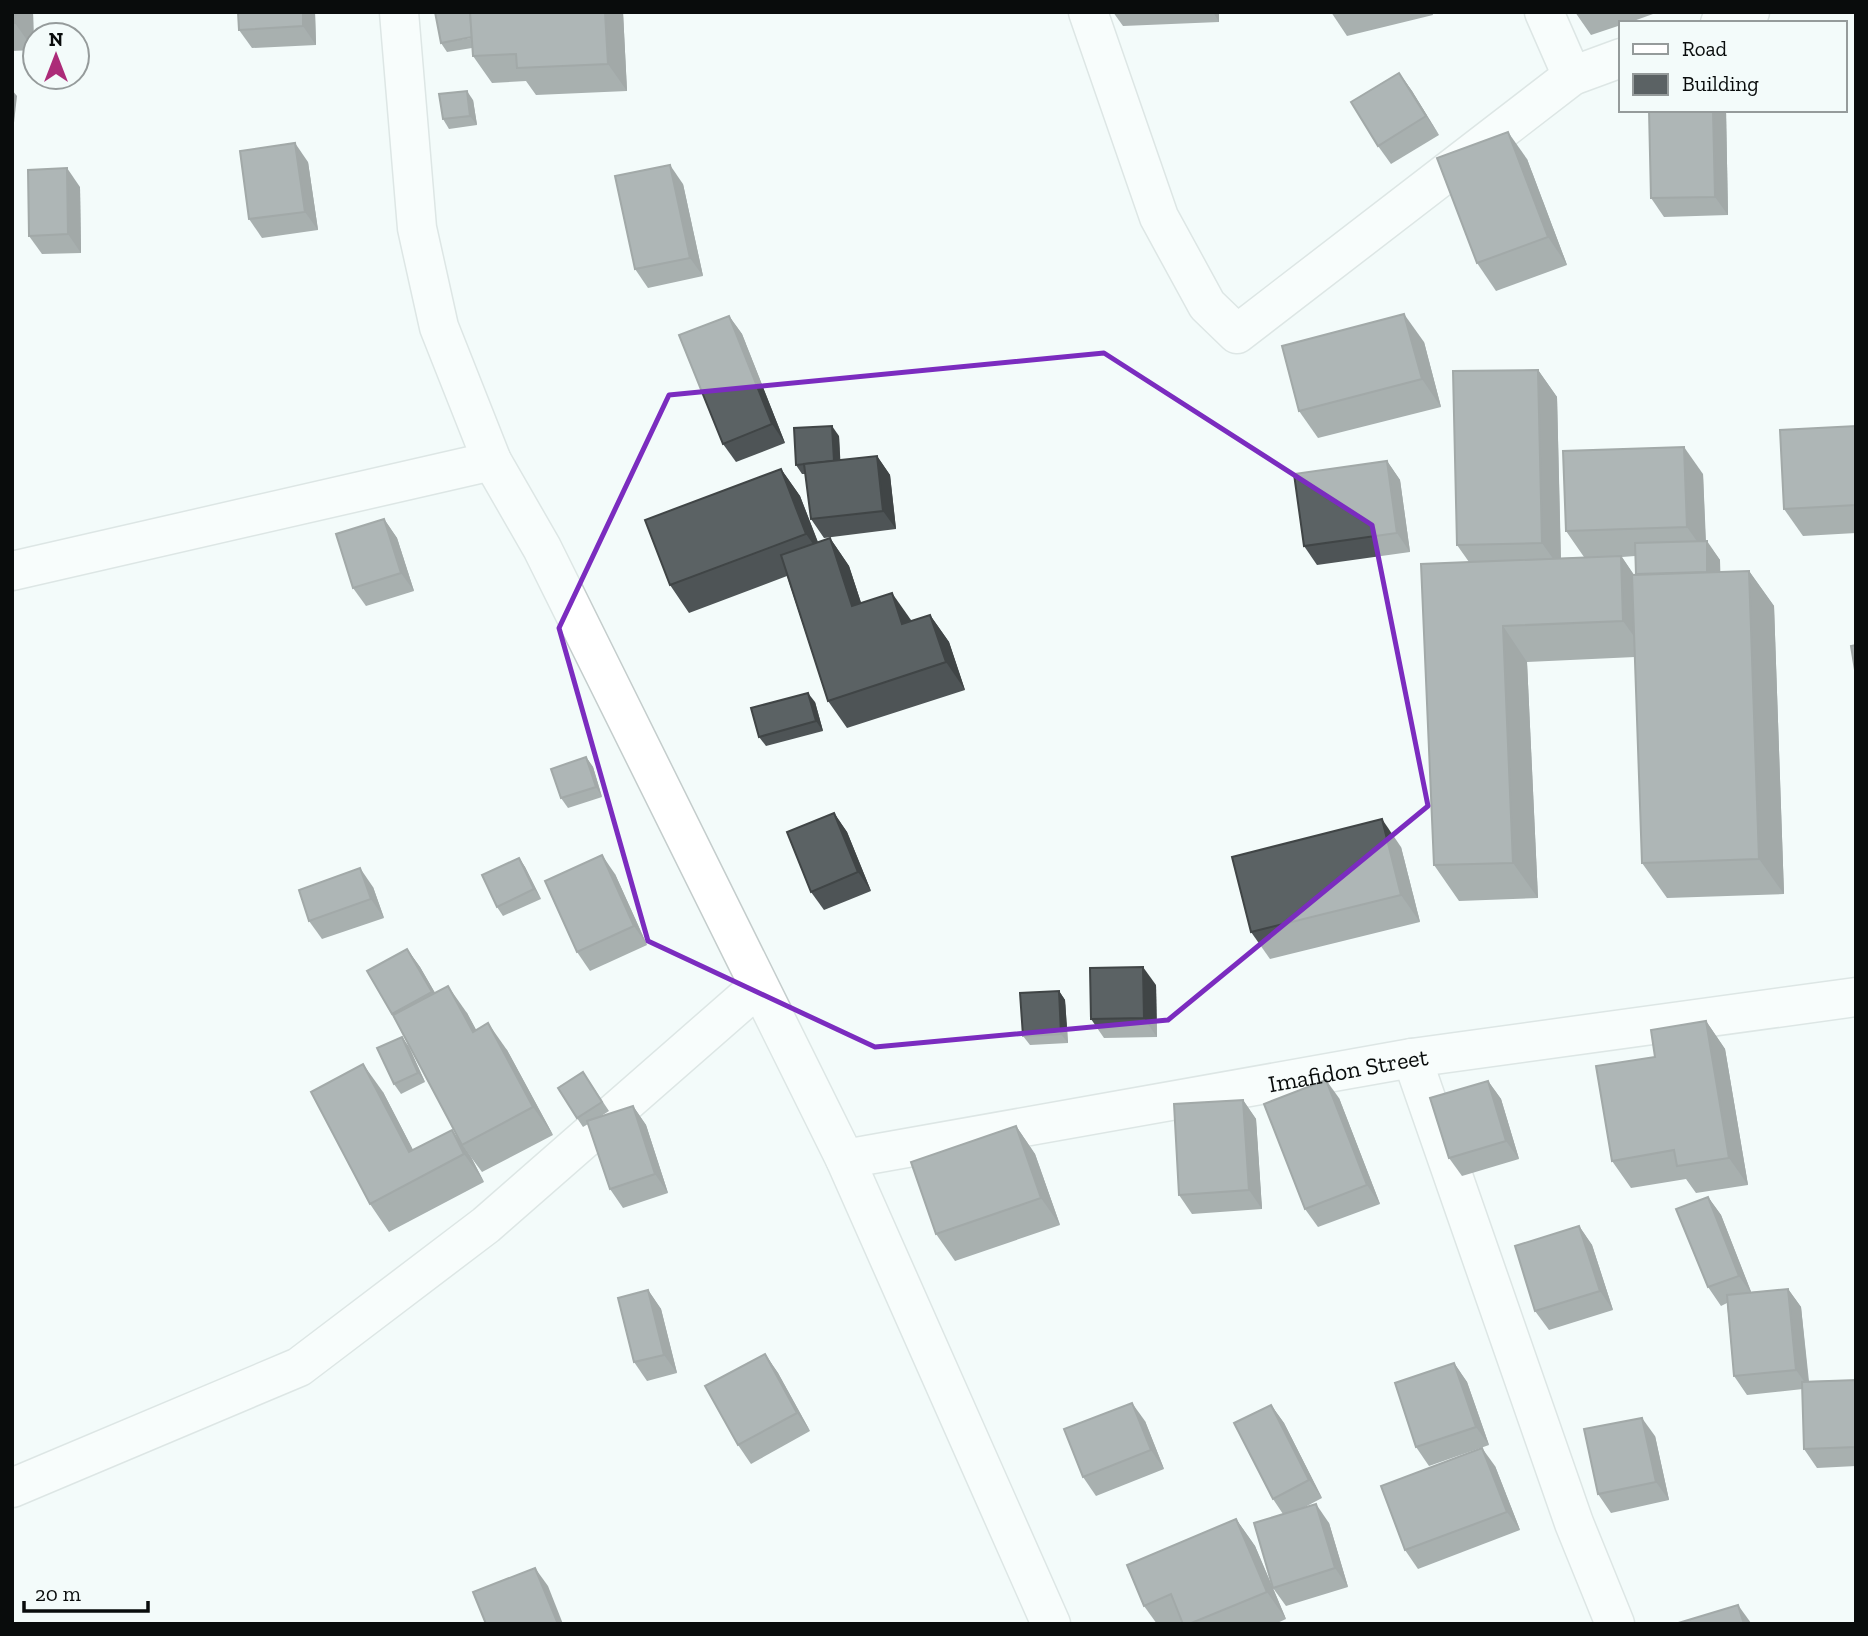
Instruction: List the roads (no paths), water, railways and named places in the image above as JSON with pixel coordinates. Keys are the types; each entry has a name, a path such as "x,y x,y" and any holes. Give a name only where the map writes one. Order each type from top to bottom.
{"street":[{"path":"399,12 417,228 439,327 492,461 542,548 845,1159 1051,1624"},
{"path":"1088,12 1159,218 1207,305 1237,334 1572,76 1619,59"},
{"path":"1544,12 1572,76"},
{"path":"1725,21 1750,12"},
{"path":"12,571 492,461"},
{"path":"12,1488 299,1367 486,1225 758,986"},
{"name":"Imafidon Street","path":"845,1159 1412,1058 1856,997"},
{"path":"1412,1058 1574,1523 1615,1624"}]}
